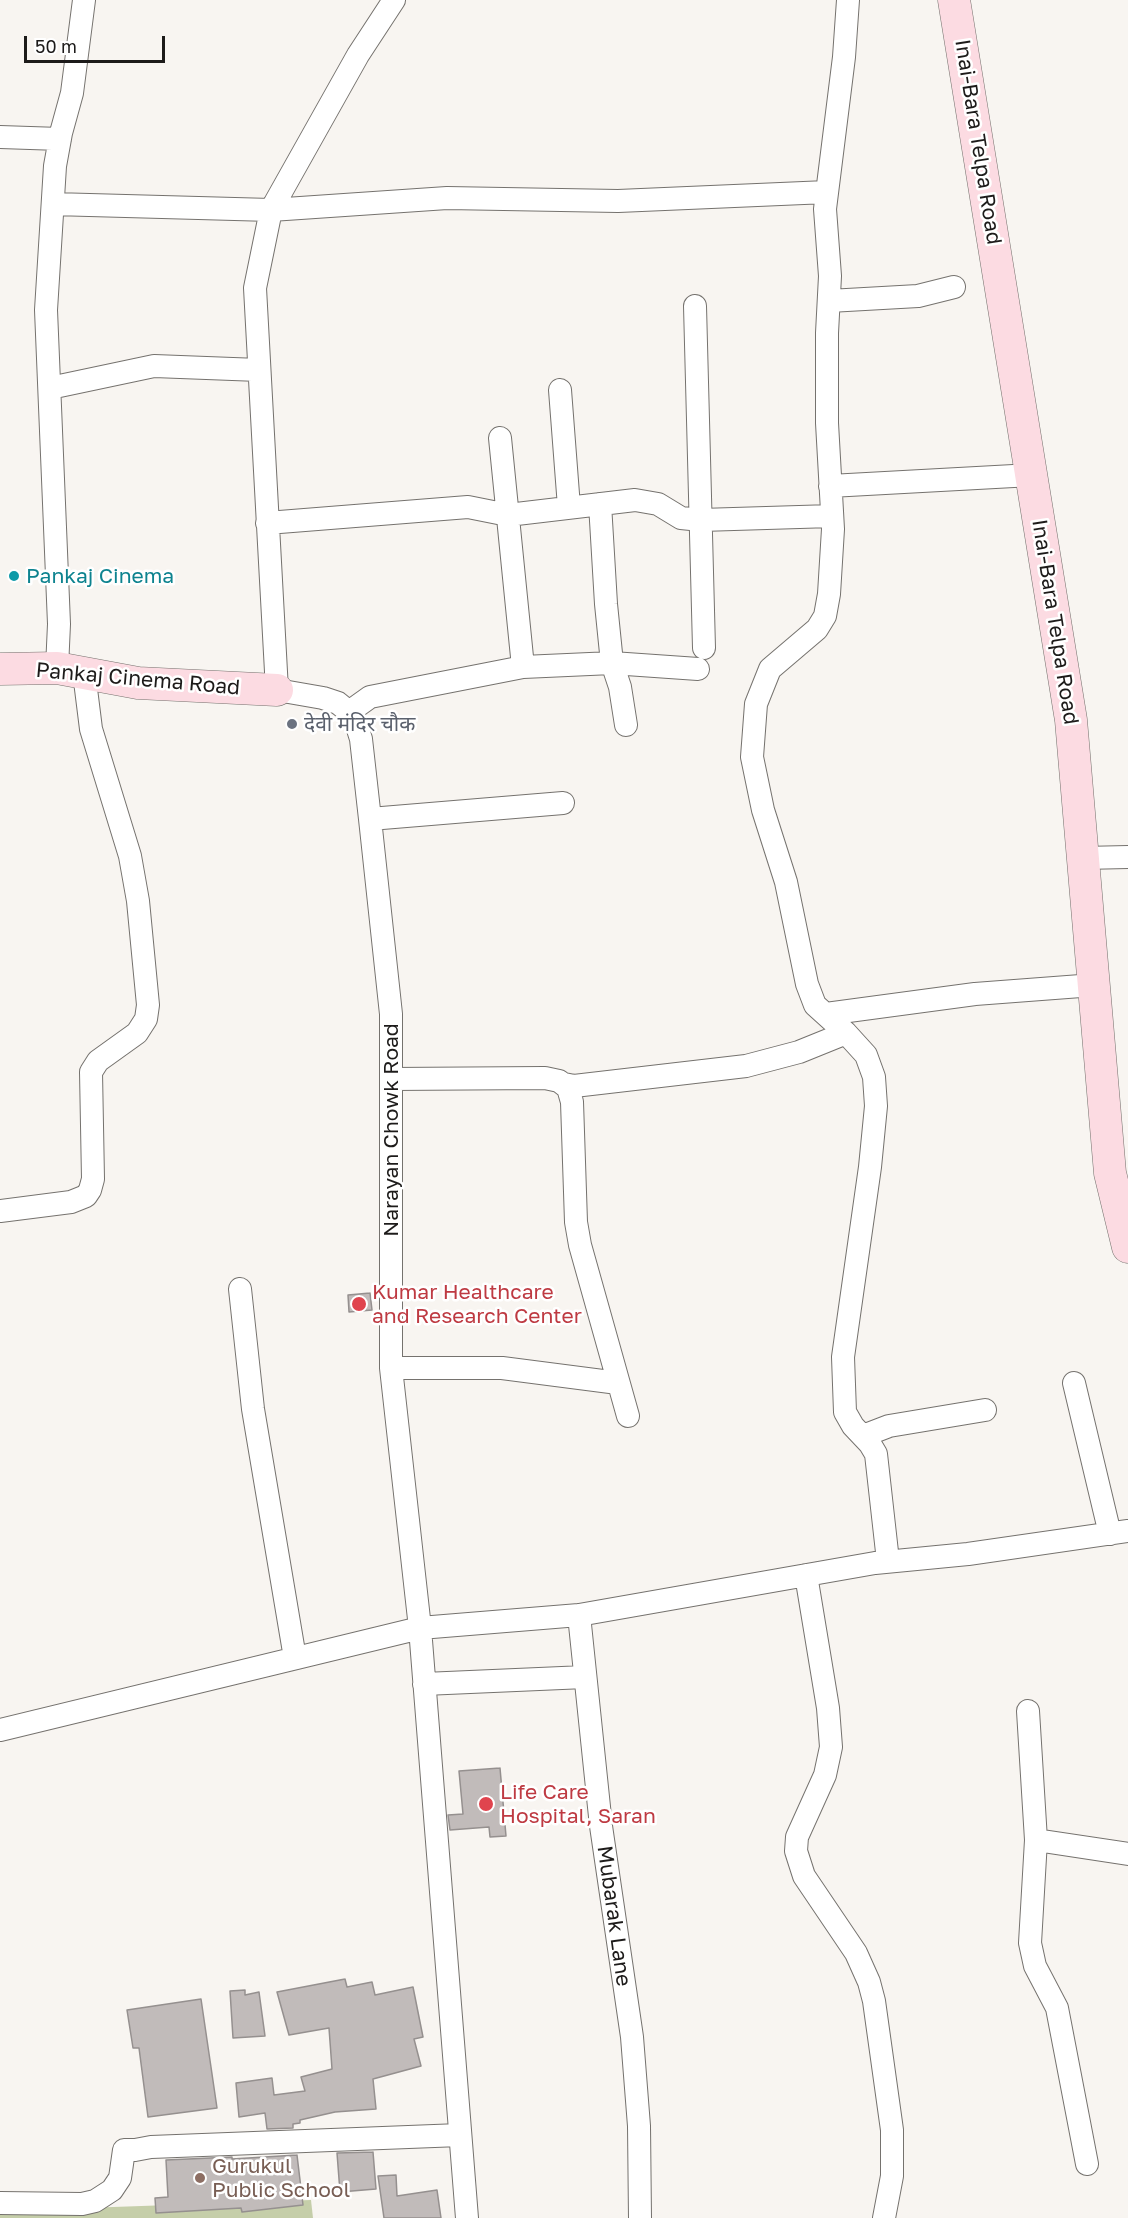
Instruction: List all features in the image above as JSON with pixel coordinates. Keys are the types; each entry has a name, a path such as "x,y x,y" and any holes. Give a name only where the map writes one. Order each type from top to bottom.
{"street":[{"path":"0,1211 71,1202 86,1196 93,1179 91,1072 98,1061 137,1033 146,1019 148,1005 138,901 130,856 71,671 59,624 46,310 55,166 72,93 84,0"},
{"path":"394,0 358,55 271,210 255,288 277,690 322,698 338,703 349,712 370,697 523,667 701,658 701,520 695,306"},
{"path":"848,0 844,57 825,209 830,276 827,333 827,423 832,516 829,594 825,616 817,629 770,669 756,704 752,757 763,810 786,882 807,984 815,1005 866,1054 873,1077 876,1106 858,1262 843,1357 845,1412 853,1426 876,1454 888,1561"},
{"name":"Inai-Bara Telpa Road","path":"954,0 1071,720 1110,1173 1128,1247"},
{"path":"0,137 60,140"},
{"path":"53,204 271,210 447,198 618,201 827,192"},
{"path":"829,301 918,296 954,287"},
{"path":"50,388 154,366 259,370"},
{"path":"560,390 569,507"},
{"path":"500,438 523,667"},
{"path":"830,486 1032,475"},
{"path":"267,523 468,507 508,515 635,500 658,504 681,518 701,520 832,516"},
{"path":"600,504 612,663 620,687 626,725"},
{"name":"Pankaj Cinema Road","path":"0,669 71,671 138,683 277,690"},
{"name":"Narayan Chowk Road","path":"349,712 356,723 361,739 391,1014 392,1368 420,1628 466,2218"},
{"path":"370,819 563,803"},
{"path":"1083,858 1128,857"},
{"path":"826,1014 975,994 1094,986"},
{"path":"391,1079 545,1078 574,1086 746,1066 799,1052 846,1033"},
{"path":"564,1084 571,1093 572,1102 576,1222 580,1245 628,1416"},
{"path":"240,1288 253,1409 295,1658"},
{"path":"392,1368 502,1368 618,1383"},
{"path":"0,1730 420,1628 579,1615 888,1561 968,1554 1119,1532 1074,1383"},
{"path":"863,1436 889,1426 985,1410"},
{"path":"806,1575 828,1708 831,1747 825,1775 797,1837 796,1851 804,1876 860,1961 874,2001 892,2138 892,2176 884,2218"},
{"name":"Mubarak Lane","path":"579,1615 601,1826 632,2037 639,2126 640,2218"},
{"path":"424,1684 585,1677"},
{"path":"1028,1711 1036,1840 1030,1943 1035,1966 1056,2007 1087,2164"},
{"path":"1036,1840 1128,1854"},
{"path":"0,2203 82,2204 95,2201 112,2190 120,2178 124,2150 460,2135"}],"green space":[{"path":"311,2200 313,2218 0,2218 0,2211"}],"building":[{"path":"370,1293 372,1310 349,1312 348,1295"},
{"path":"500,1768 506,1836 490,1837 489,1827 450,1830 448,1815 463,1814 459,1771"},
{"path":"345,1979 347,1987 372,1982 375,1995 413,1987 423,2037 414,2039 421,2066 373,2079 376,2109 335,2112 300,2120 300,2123 293,2124 293,2128 267,2129 265,2113 239,2117 236,2083 272,2078 274,2095 305,2091 301,2077 332,2069 329,2028 289,2035 277,1992"},
{"path":"245,1990 245,1995 259,1992 265,2036 233,2038 230,1991"},
{"path":"201,1999 217,2108 148,2117 139,2048 133,2048 127,2010"},
{"path":"373,2152 376,2189 340,2192 337,2153"},
{"path":"297,2155 303,2205 242,2212 241,2208 156,2213 155,2198 168,2197 166,2160"},
{"path":"396,2175 397,2196 437,2190 441,2218 384,2218 378,2176"}],"place":[{"name":"Pankaj Cinema","path":"14,576"},
{"name":"देवी मंदिर चौक","path":"292,724"},
{"name":"Kumar Healthcare and Research Center","path":"359,1304"},
{"name":"Life Care Hospital, Saran","path":"486,1804"},
{"name":"Gurukul Public School","path":"200,2178"}]}
